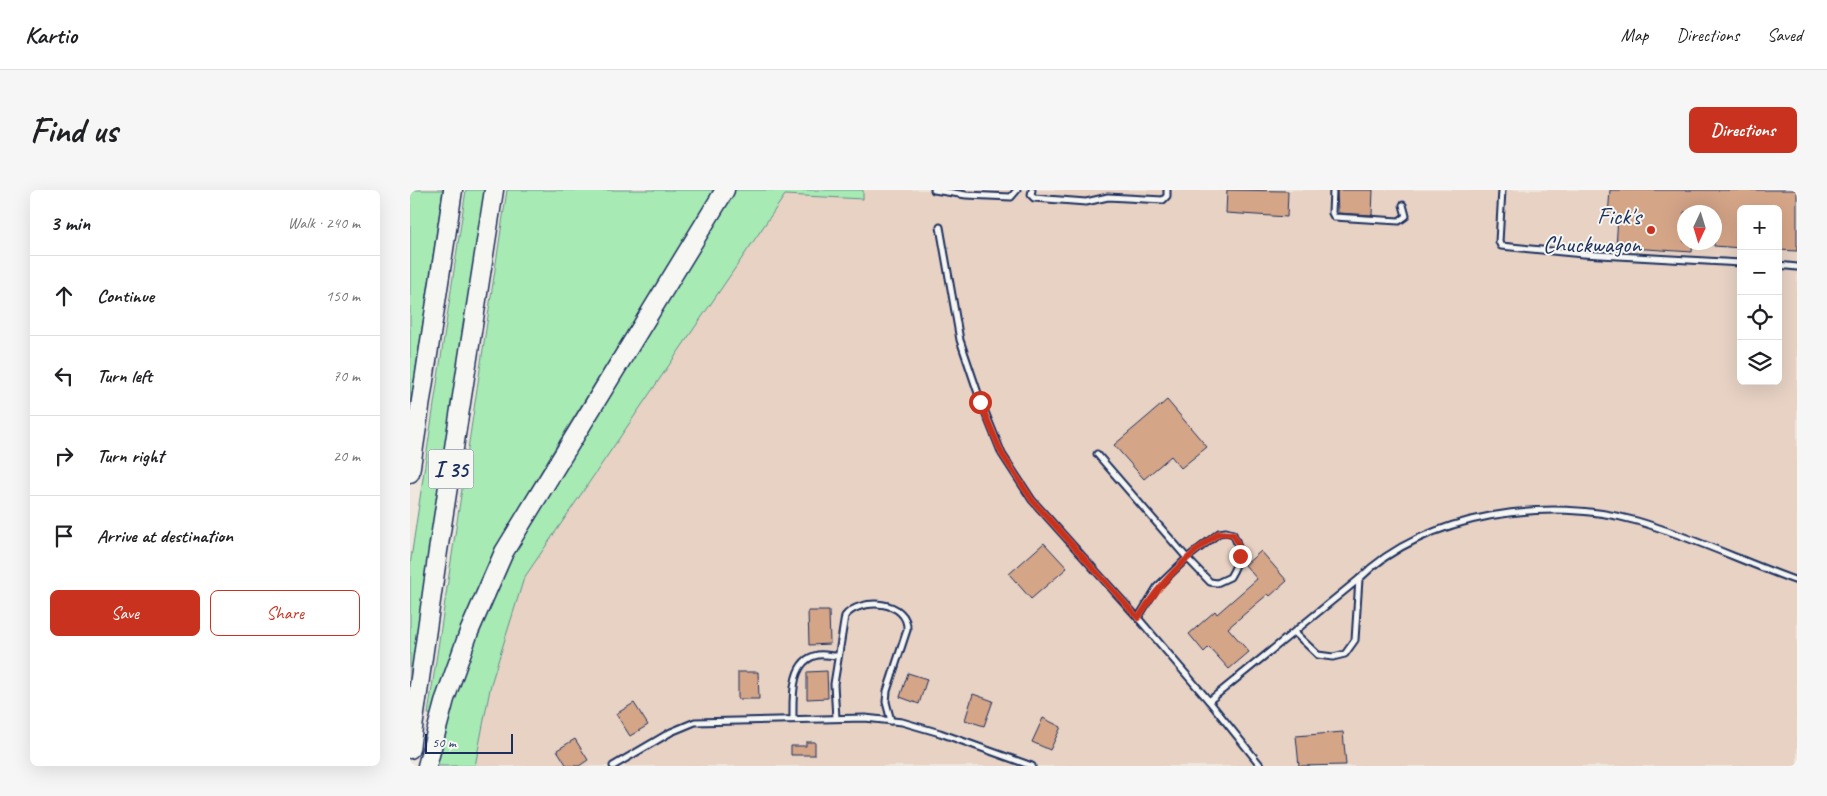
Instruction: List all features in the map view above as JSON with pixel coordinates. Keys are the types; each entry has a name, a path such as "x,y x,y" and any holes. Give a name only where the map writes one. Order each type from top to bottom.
{"highway":[{"name":"I 35","path":"410,472 453,190"},
{"name":"I 35","path":"410,749 438,551 494,190"},
{"path":"427,766 445,699 469,632 504,552 725,190"}],"lane":[{"path":"934,190 1011,197 1017,190"},
{"path":"1032,190 1034,198 1086,202 1108,198 1163,200 1167,196 1167,190"},
{"path":"1108,190 1108,198"},
{"path":"1333,190 1332,212 1334,216 1399,221 1406,214 1403,206"},
{"path":"1502,190 1499,242 1501,246 1583,254 1737,263"},
{"path":"940,227 960,340 980,402 1002,454 1032,500 1138,618 1210,702 1261,766"},
{"path":"1782,265 1797,266"},
{"path":"1097,454 1187,558 1205,580 1217,583 1230,577 1240,556 1239,546 1233,534 1219,533 1187,558 1157,587 1138,618"},
{"path":"1210,702 1359,579 1375,563 1395,550 1456,524 1495,515 1565,510 1604,513 1636,520 1797,581"},
{"path":"1295,632 1318,655 1333,657 1345,654 1355,640 1359,579"},
{"path":"836,718 834,684 845,616 850,609 859,604 881,605 897,609 904,614 908,621 907,630 887,691 886,702 891,721"},
{"path":"793,719 795,684 799,668 806,660 818,655 838,656"},
{"path":"613,766 671,732 694,722 836,718 865,718 891,721 940,733 1032,766"}],"shaded area":[{"path":"863,190 1797,190 1797,766 475,766 491,684 524,578 785,194 863,199"}],"green space":[{"path":"410,190 443,190 410,408"},
{"path":"466,190 485,190 410,690 410,565"},
{"path":"507,190 715,190 558,443 497,546 464,623 433,715 428,714"},
{"path":"732,190 863,190 863,199 785,195 524,578 491,684 475,766 436,766 446,718 477,630 527,523"}],"building":[{"path":"1227,190 1288,191 1287,217 1226,213"},
{"path":"1337,190 1373,190 1372,215 1338,213"},
{"path":"1610,190 1797,190 1797,251 1782,250 1782,205 1737,205 1737,248 1722,247 1722,205 1677,205 1677,250 1692,250 1692,252 1616,247 1618,217 1608,216"},
{"path":"1167,400 1207,447 1181,468 1171,456 1144,479 1114,445"},
{"path":"1044,543 1067,568 1031,599 1009,574"},
{"path":"1261,551 1287,581 1270,596 1268,594 1228,628 1249,652 1229,669 1209,647 1204,652 1189,634 1215,611 1217,614 1257,579 1245,565"},
{"path":"808,611 829,611 830,644 809,645"},
{"path":"827,671 828,698 807,699 807,672"},
{"path":"738,672 758,672 759,699 738,699"},
{"path":"908,673 927,679 919,704 900,697"},
{"path":"973,694 993,701 984,726 965,720"},
{"path":"634,703 648,725 630,736 616,714"},
{"path":"1043,718 1061,727 1050,750 1032,742"},
{"path":"1343,732 1346,765 1299,766 1296,736"},
{"path":"575,739 588,760 579,766 567,766 557,750"},
{"path":"806,742 815,742 815,755 791,755 791,746 806,746"}],"place":[{"name":"Fick's Chuckwagon","path":"1651,230"}],"route":[{"path":"980,402 1002,454 1032,500 1138,618 1157,587 1187,558 1219,533 1233,534 1239,546 1240,556"}]}
